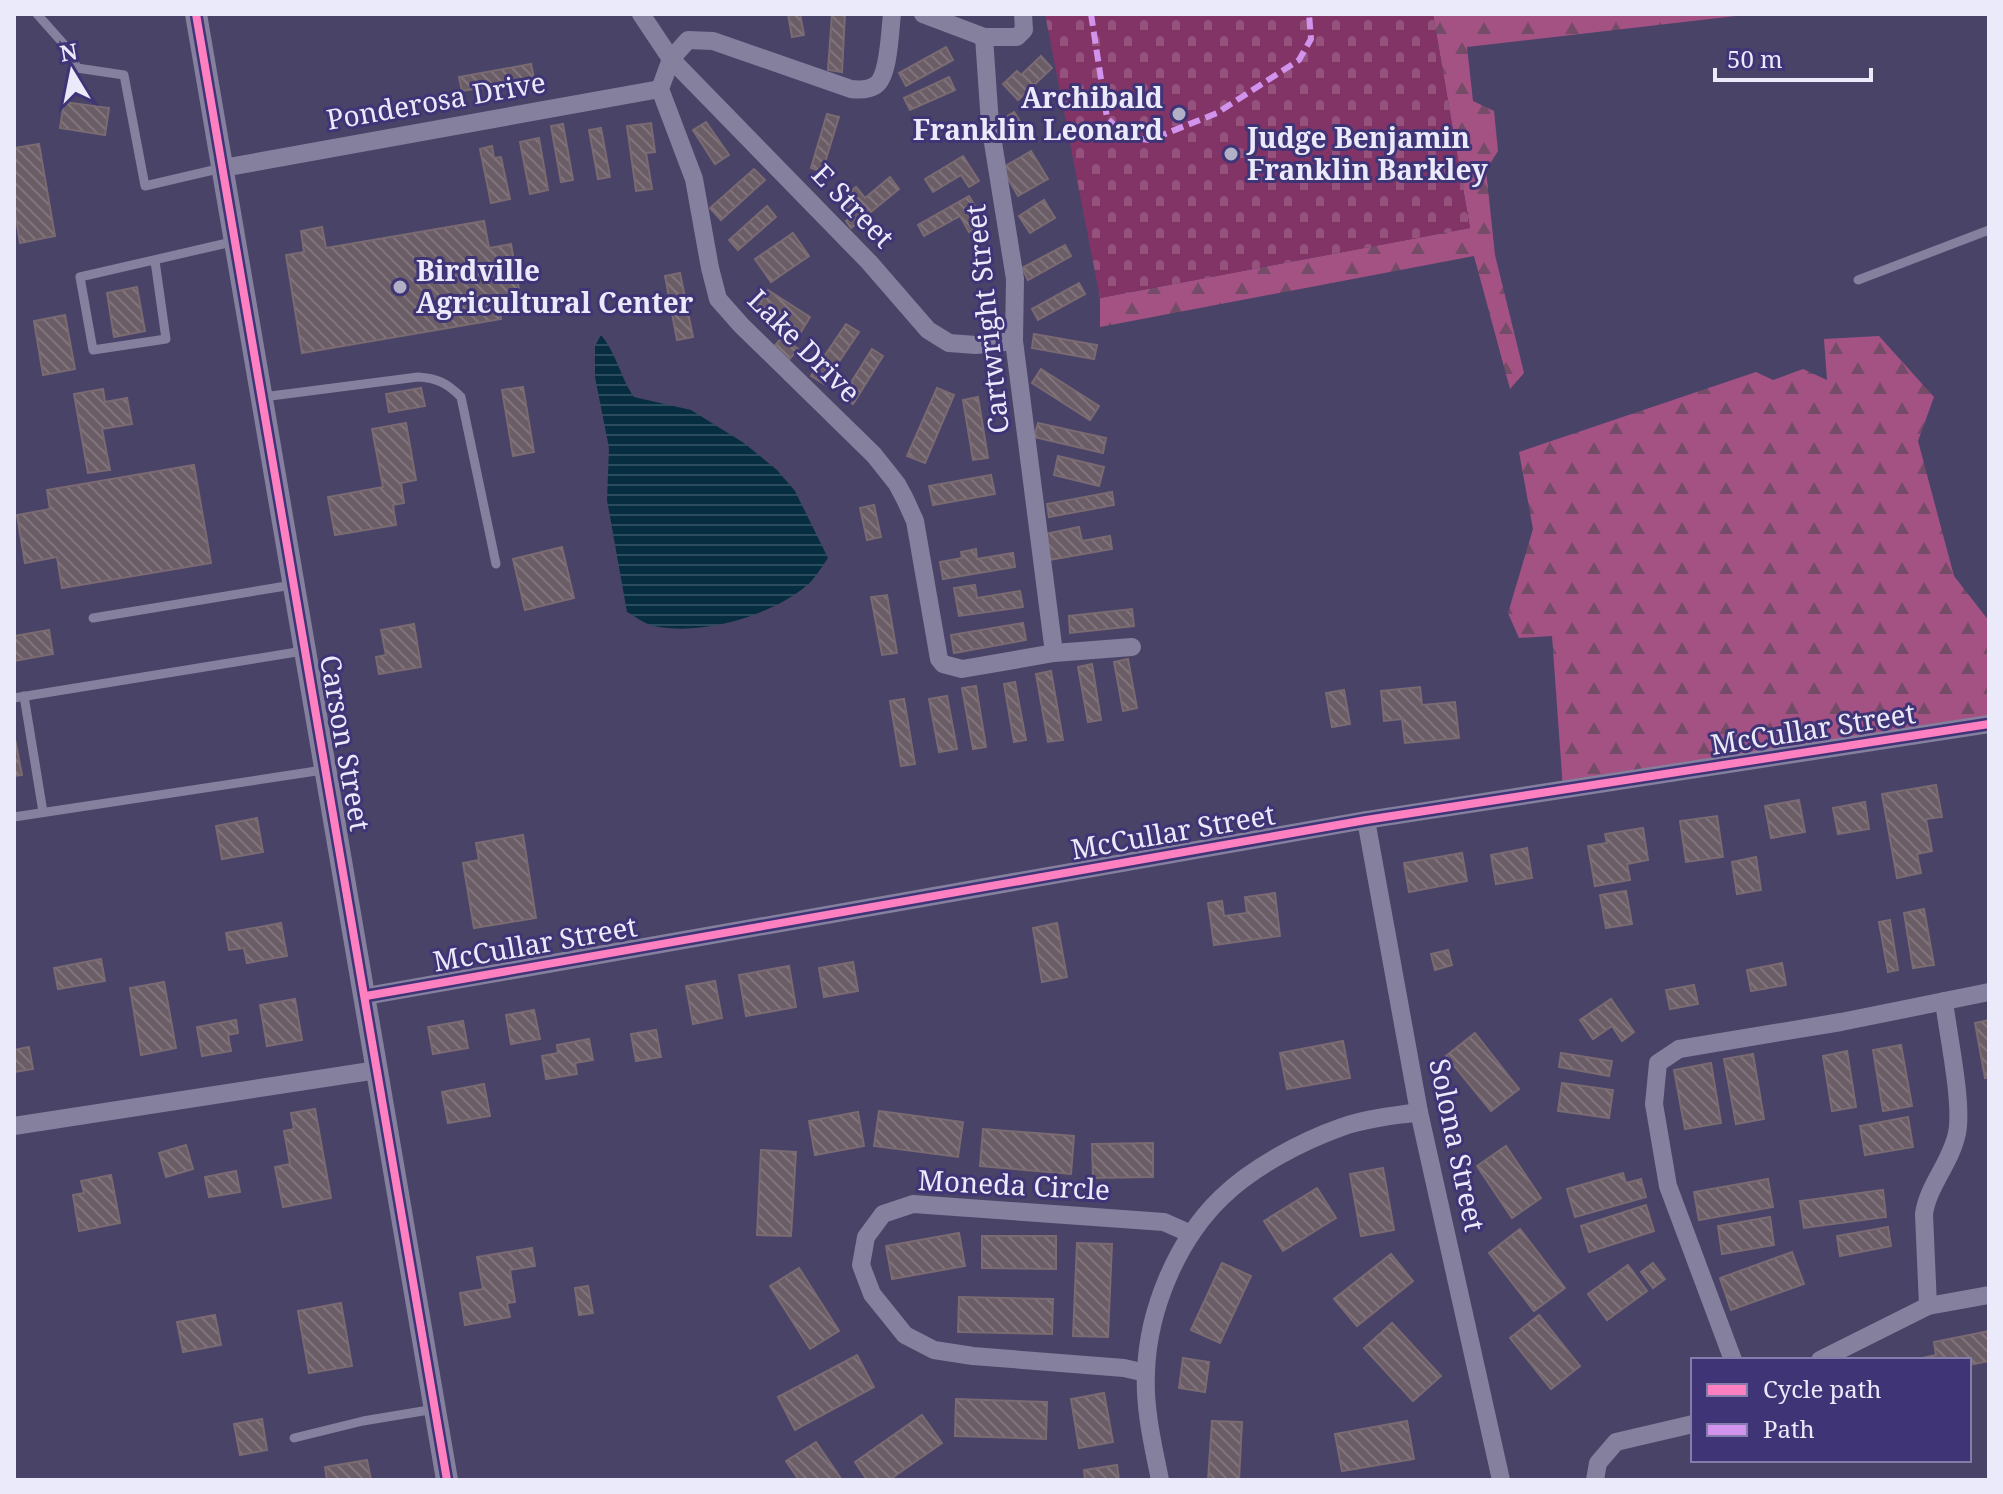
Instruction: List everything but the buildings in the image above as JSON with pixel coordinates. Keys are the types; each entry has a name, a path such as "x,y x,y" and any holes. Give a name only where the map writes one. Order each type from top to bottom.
{"street":[{"name":"Carson Street","path":"196,14 447,1480"},
{"path":"641,14 671,59"},
{"path":"660,89 671,59 688,40 713,41 851,89 863,90 877,85 884,75 892,14"},
{"path":"923,14 984,37 1017,37 1024,30 1023,14"},
{"name":"Cartwright Street","path":"984,37 990,124 1015,279 1014,341 1054,653"},
{"name":"E Street","path":"671,59 869,262 928,330 949,343 976,345 1014,341"},
{"name":"Ponderosa Drive","path":"223,168 660,89"},
{"name":"Lake Drive","path":"660,89 694,179 718,299 874,455 897,484 915,521 939,659 943,664 962,669 1054,653"},
{"path":"1054,653 1132,647"},
{"name":"McCullar Street","path":"366,996 1366,820 1989,724"},
{"name":"Solona Street","path":"1366,820 1419,1112 1501,1480"},
{"path":"1732,1358 1668,1186 1654,1104 1658,1063 1679,1049 1841,1022 1989,992"},
{"path":"1928,1306 1926,1200 1946,1165 1957,1132 1958,1109 1944,1001"},
{"path":"14,1126 377,1070"},
{"path":"1160,1480 1150,1430 1146,1373 1150,1330 1170,1275 1191,1234 1222,1197 1271,1161 1308,1141 1345,1126 1419,1112"},
{"name":"Moneda Circle","path":"1146,1373 1124,1368 934,1350 905,1335 872,1294 861,1265 866,1237 883,1214 913,1204 1164,1222 1191,1234"},
{"path":"1824,1358 1928,1306 1989,1295"},
{"path":"1595,1480 1598,1463 1616,1442 1691,1424"}],"lane":[{"path":"37,14 69,50 77,68 124,75 145,186 223,168"},
{"path":"1858,280 1989,230"},
{"path":"155,261 166,339 93,350 80,277 236,241"},
{"path":"263,397 418,377 438,379 449,386 461,397 496,564"},
{"path":"93,618 295,584"},
{"path":"43,812 19,697 306,650"},
{"path":"14,817 327,769"},
{"path":"294,1438 363,1421 435,1409"}],"green space":[{"path":"1045,14 1433,14 1470,228 1100,298"},
{"path":"1433,14 1753,14 1467,47 1473,101 1494,111 1498,151 1486,170 1495,255 1524,373 1510,389 1474,256 1100,327 1100,298 1470,228"},
{"path":"1879,336 1934,397 1918,441 1954,576 1989,621 1989,724 1563,789 1552,636 1519,638 1508,613 1533,529 1519,452 1756,372 1773,380 1803,369 1827,380 1824,339"}],"water":[{"path":"601,335 634,397 691,410 744,443 777,470 795,491 828,558 805,587 772,607 713,626 654,626 627,612 607,500 609,448 595,377 595,346"}],"marked path":[{"path":"1091,14 1107,118 1126,137 1150,140 1217,113 1299,60 1311,39 1309,14"}],"cycle path":[{"path":"196,14 447,1480"},
{"path":"366,996 1366,820 1989,724"}],"place":[{"name":"Archibald Franklin Leonard","path":"1179,114"},
{"name":"Judge Benjamin Franklin Barkley","path":"1231,154"},
{"name":"Birdville Agricultural Center","path":"400,287"}]}
